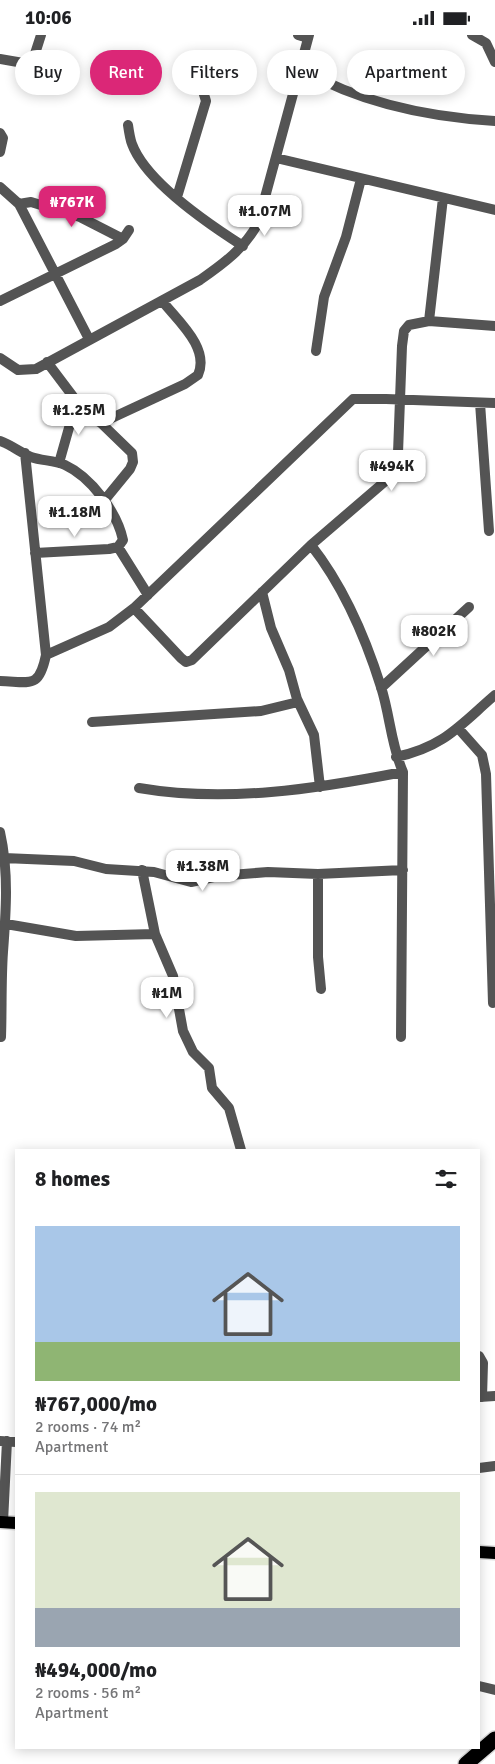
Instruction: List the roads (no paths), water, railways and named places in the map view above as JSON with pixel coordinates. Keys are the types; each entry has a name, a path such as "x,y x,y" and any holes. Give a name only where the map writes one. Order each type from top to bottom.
{"highway":[{"path":"466,1764 495,1739"},
{"path":"480,1764 495,1751"}],"main road":[{"path":"1,1522 15,1523"},
{"path":"480,1552 495,1553"}],"street":[{"path":"0,59 29,65 32,63 41,35"},
{"path":"472,35 486,43 495,62"},
{"path":"303,50 305,36"},
{"path":"337,87 348,93 392,105 447,116 495,121"},
{"path":"177,197 206,101 204,95"},
{"path":"1,361 18,371 27,371 46,363 163,302 215,270 243,246 258,223 294,95"},
{"path":"128,125 132,145 156,178 177,197 243,246"},
{"path":"0,133 3,138 0,152"},
{"path":"276,158 495,210"},
{"path":"316,351 324,297 346,237 361,179"},
{"path":"0,187 19,204 89,339"},
{"path":"429,321 443,198"},
{"path":"0,301 126,235 80,217 31,202 19,204"},
{"path":"101,423 184,384 198,375 200,357 196,344 163,302"},
{"path":"134,608 186,662 199,655 311,545 389,478 395,467 398,453 404,331 409,325 429,321 495,326"},
{"path":"46,363 87,415 101,423 128,449 133,457 130,469 103,502"},
{"path":"46,655 109,627 134,608 179,568 353,399 495,403"},
{"path":"59,463 76,403"},
{"path":"480,403 489,531"},
{"path":"0,441 32,457 59,463 78,473 95,489 121,533 122,541 118,547"},
{"path":"0,681 30,682 38,679 42,673 46,655 25,453"},
{"path":"311,545 330,569 356,617 381,688 396,757 403,772 402,1037"},
{"path":"118,547 148,595"},
{"path":"35,553 118,547"},
{"path":"262,592 271,628 289,670 298,702 314,735 320,787"},
{"path":"381,688 469,607"},
{"path":"396,757 433,746 446,739 495,695"},
{"path":"92,722 261,711 298,702"},
{"path":"458,728 482,755 490,787 493,1003"},
{"path":"139,787 169,792 221,795 320,787 403,772"},
{"path":"0,833 4,858 6,924 1,973 1,1037"},
{"path":"4,858 74,861 106,869 142,870 191,882 248,873 318,874 404,871"},
{"path":"142,870 155,934 173,976 183,1031 193,1052 209,1068 212,1088 229,1109 241,1149"},
{"path":"318,874 318,957 321,989"},
{"path":"6,924 76,936 155,934"},
{"path":"480,1357 483,1363 480,1397 495,1396"},
{"path":"1,1522 8,1441"},
{"path":"480,1468 495,1466"},
{"path":"480,1686 495,1690"}]}
